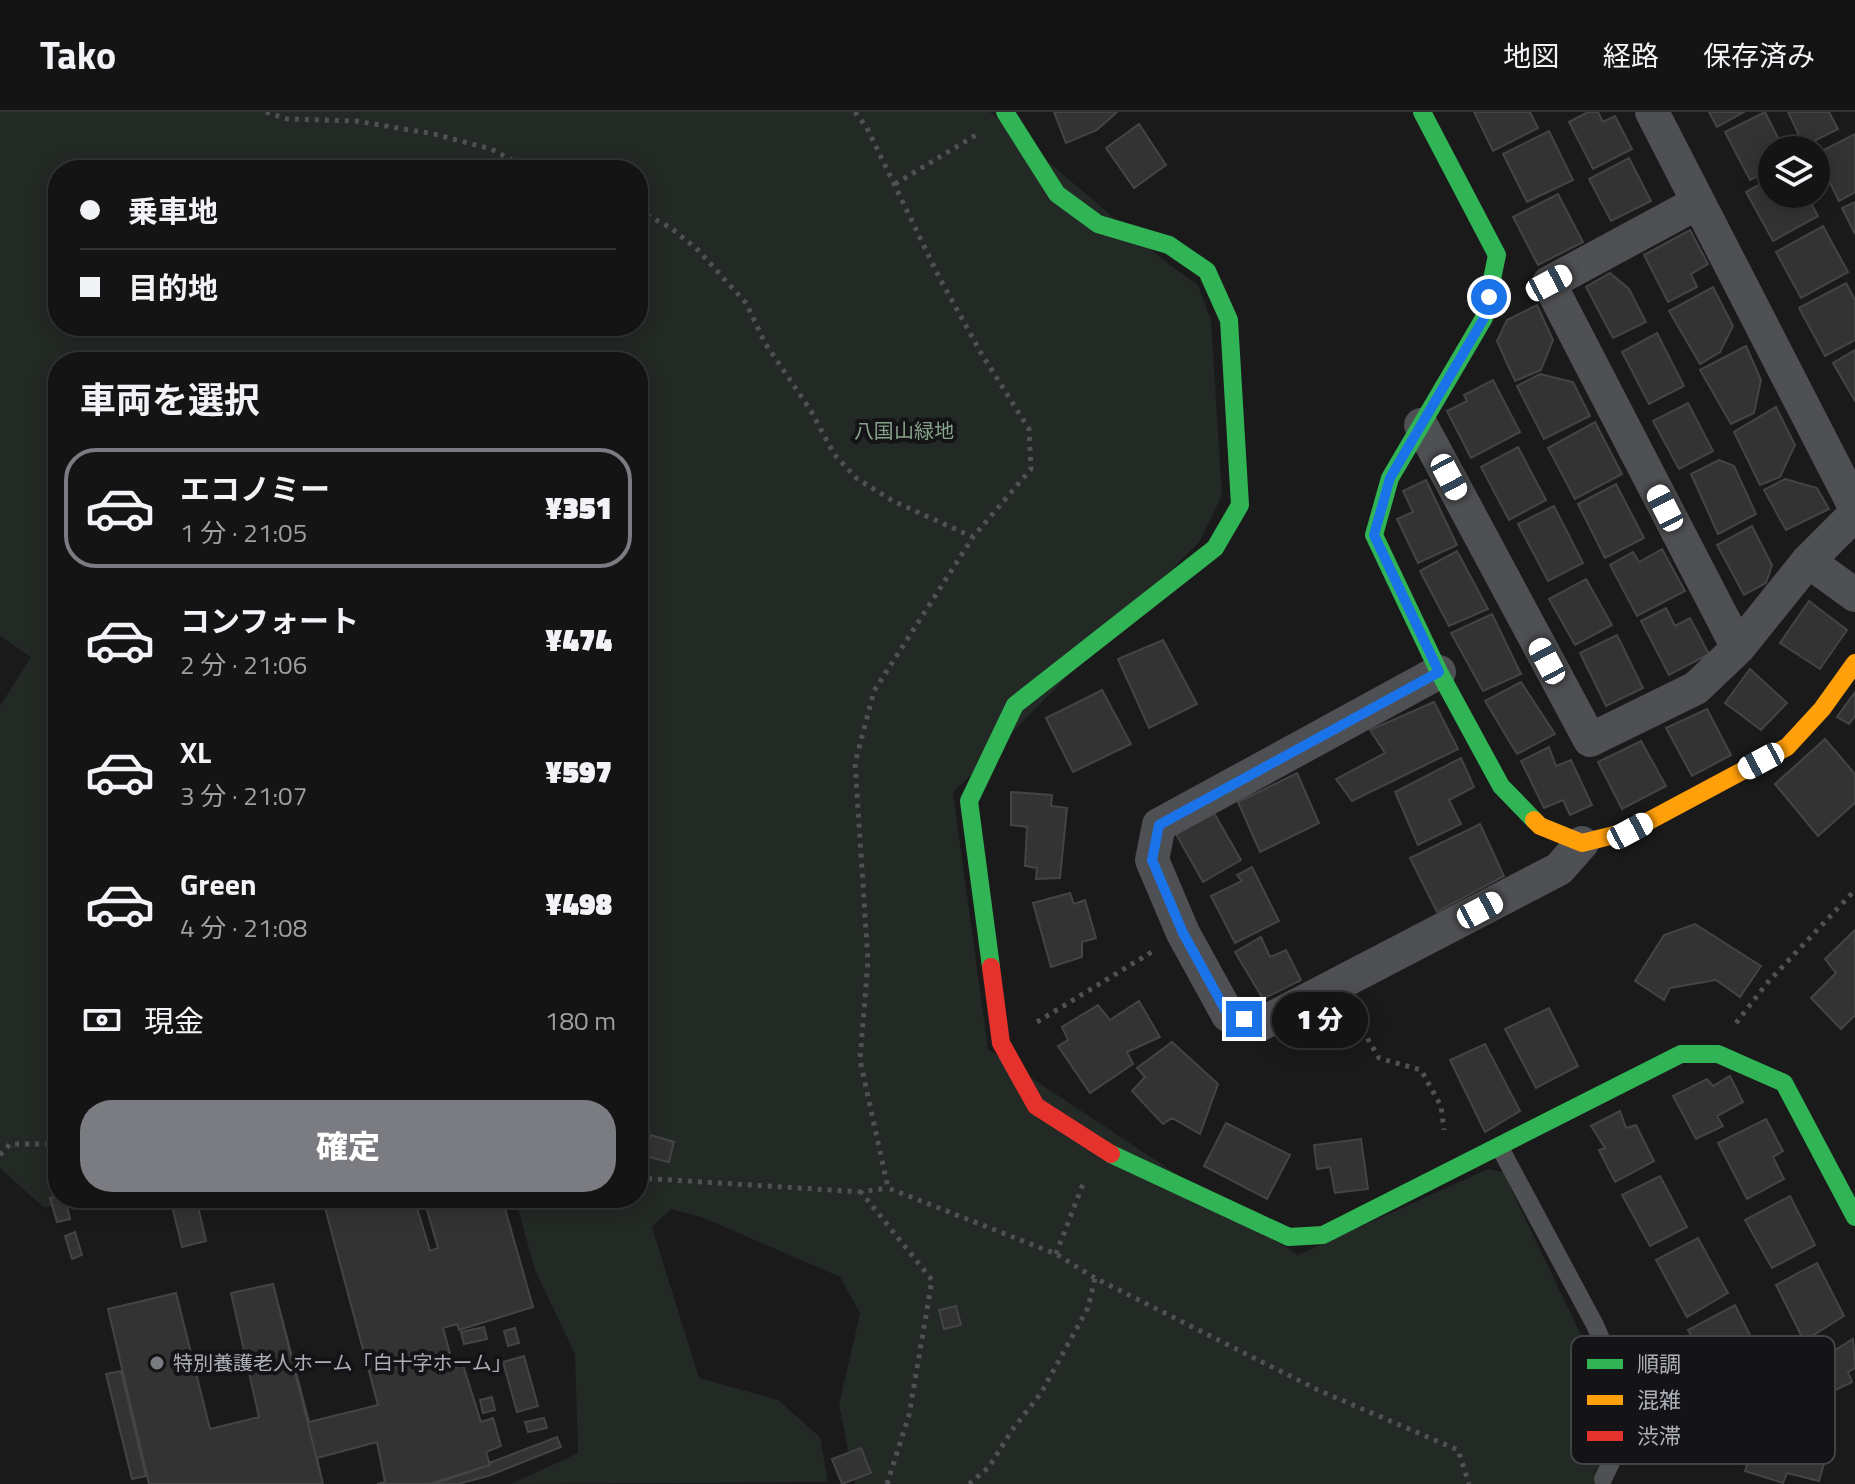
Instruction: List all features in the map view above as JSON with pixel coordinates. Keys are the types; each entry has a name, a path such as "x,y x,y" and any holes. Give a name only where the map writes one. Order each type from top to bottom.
{"street":[{"path":"1422,112 1497,255 1484,318 1390,478 1374,535 1439,672 1501,786 1540,826 1582,843"},
{"path":"1652,112 1855,507"},
{"path":"1006,114 1057,194 1098,224 1169,245 1207,271 1229,320 1240,505 1215,548 1015,705 969,801 1001,1043 1036,1106 1098,1148 1289,1237 1323,1235 1681,1054 1718,1054 1784,1083 1855,1217"},
{"path":"1697,203 1549,283 1738,648"},
{"path":"1421,425 1590,740 1696,688 1738,648 1808,561 1855,514"},
{"path":"1808,561 1855,595"},
{"path":"1439,672 1159,825 1152,860 1183,933 1228,1015 1261,1024 1559,869 1582,843 1630,831 1787,747 1822,709 1855,663"}],"lane":[{"path":"1499,1146 1600,1336"},
{"path":"1603,1479 1610,1464"}],"path":[{"path":"266,112 287,119 356,121 434,134 491,149 512,160"},
{"path":"895,184 1006,114"},
{"path":"648,215 671,228 698,250 746,303 765,343 811,411 834,454 856,478 893,501 973,537"},
{"path":"1718,1054 1744,1010 1855,890"},
{"path":"1001,1043 1183,933"},
{"path":"1348,978 1359,1024 1379,1058 1421,1070 1441,1106 1450,1171"},
{"path":"0,1155 10,1144 48,1144"},
{"path":"1056,1254 1098,1148"},
{"path":"648,1179 861,1192 888,1188"},
{"path":"861,1192 932,1280 909,1415 887,1484"},
{"path":"969,1484 989,1467 1012,1430 1041,1393 1088,1308 1095,1278"}],"green space":[{"name":"八国山緑地","path":"0,112 990,112 1166,262 1198,285 1211,320 1222,495 1200,541 953,793 988,1049 1298,1255 1488,1169 1503,1172 1581,1336 1571,1336 1571,1464 1600,1464 1594,1474 1602,1484 855,1484 839,1405 860,1313 840,1277 704,1218 671,1209 652,1227 699,1378 778,1400 820,1437 828,1482 511,1484 578,1453 575,1354 535,1270 518,1208 648,1208 648,352 48,352 48,1207 43,1207 0,1168 0,706 31,657 0,636"}],"building":[{"path":"1054,112 1117,112 1097,130 1066,143"},
{"path":"1474,112 1530,112 1538,128 1493,151"},
{"path":"1588,112 1598,112 1603,122 1615,116 1632,149 1593,169 1569,122"},
{"path":"1709,112 1744,112 1717,127"},
{"path":"1765,112 1777,136 1758,136 1758,176 1750,180 1725,132"},
{"path":"1788,112 1829,112 1838,129 1824,136 1799,136"},
{"path":"1139,124 1166,165 1134,188 1106,148"},
{"path":"1549,131 1573,180 1527,202 1503,154"},
{"path":"1855,134 1855,192 1839,201 1830,183 1830,147"},
{"path":"1629,158 1651,201 1611,221 1589,179"},
{"path":"1758,186 1758,208 1814,208 1818,216 1773,241 1746,192"},
{"path":"1558,194 1583,242 1538,265 1513,217"},
{"path":"1855,202 1855,234 1842,208"},
{"path":"1823,226 1848,272 1801,298 1776,252"},
{"path":"1690,230 1708,264 1691,274 1697,287 1668,302 1644,255"},
{"path":"1610,273 1629,289 1646,322 1613,338 1586,287"},
{"path":"1846,283 1855,300 1855,340 1825,356 1799,308"},
{"path":"1713,287 1733,326 1720,352 1700,364 1669,311"},
{"path":"1537,305 1553,340 1541,370 1515,381 1497,341 1507,320"},
{"path":"1657,333 1684,386 1649,404 1622,352"},
{"path":"1746,346 1761,380 1754,413 1731,424 1700,370"},
{"path":"1855,350 1855,401 1833,363"},
{"path":"1540,374 1573,382 1590,416 1544,439 1517,386"},
{"path":"1493,380 1520,432 1471,458 1447,411 1467,401 1464,395"},
{"path":"1688,403 1713,451 1679,469 1653,421"},
{"path":"1776,407 1795,445 1780,477 1760,485 1734,432"},
{"path":"1595,422 1622,474 1575,499 1548,448"},
{"path":"1518,447 1546,500 1509,520 1481,467"},
{"path":"1719,460 1734,466 1756,514 1718,534 1691,474"},
{"path":"1785,479 1817,488 1829,509 1786,530 1764,490"},
{"path":"1426,480 1457,545 1418,563 1397,519 1413,512 1403,491"},
{"path":"1616,484 1644,538 1605,558 1578,504"},
{"path":"1554,506 1583,563 1548,581 1518,524"},
{"path":"1752,526 1772,565 1766,583 1744,595 1717,545"},
{"path":"1662,549 1685,591 1637,616 1610,565 1633,552 1639,562"},
{"path":"1457,551 1488,609 1449,626 1420,571"},
{"path":"1586,579 1612,625 1575,645 1549,599"},
{"path":"1809,601 1847,630 1820,669 1780,643"},
{"path":"1666,608 1675,626 1690,618 1709,654 1669,675 1641,621"},
{"path":"1492,614 1521,674 1483,691 1451,633"},
{"path":"1617,635 1643,688 1606,706 1580,653"},
{"path":"1163,640 1197,704 1149,728 1118,659"},
{"path":"1750,669 1787,703 1761,730 1725,703"},
{"path":"1521,682 1555,734 1517,754 1485,701"},
{"path":"1102,690 1131,744 1073,772 1046,718"},
{"path":"1855,692 1855,716 1849,724 1837,717"},
{"path":"1434,702 1458,749 1352,801 1336,779 1385,753 1370,730"},
{"path":"1707,709 1731,755 1692,776 1666,728"},
{"path":"1825,739 1855,774 1855,803 1818,836 1775,784"},
{"path":"1641,741 1666,786 1622,809 1598,762"},
{"path":"1549,747 1556,766 1571,760 1592,805 1570,815 1563,800 1544,808 1521,761"},
{"path":"1461,758 1474,787 1449,800 1461,824 1418,845 1395,792"},
{"path":"1297,773 1319,823 1260,852 1238,802"},
{"path":"1011,792 1052,795 1051,806 1067,808 1060,878 1036,879 1037,868 1025,866 1027,827 1011,825"},
{"path":"1214,813 1241,860 1203,882 1176,834"},
{"path":"1480,824 1504,876 1437,912 1410,858"},
{"path":"1252,867 1279,921 1235,943 1211,896 1242,881 1237,875"},
{"path":"1070,893 1074,904 1085,900 1096,938 1082,942 1082,957 1051,967 1033,903"},
{"path":"1695,924 1761,966 1740,997 1716,980 1670,988 1664,1000 1635,981 1664,935"},
{"path":"1855,930 1855,1015 1841,1029 1811,998 1836,973 1825,959"},
{"path":"1261,937 1270,957 1286,950 1301,980 1263,999 1235,952"},
{"path":"1139,1001 1160,1037 1127,1052 1133,1064 1090,1093 1058,1046 1068,1040 1062,1027 1098,1005 1110,1020"},
{"path":"1549,1008 1578,1066 1536,1088 1505,1029"},
{"path":"1172,1042 1218,1084 1200,1134 1172,1118 1163,1124 1132,1091 1145,1077 1137,1068"},
{"path":"1485,1044 1520,1111 1485,1132 1450,1060"},
{"path":"1730,1076 1743,1102 1717,1116 1723,1126 1696,1139 1673,1096 1707,1079 1713,1086"},
{"path":"1620,1111 1626,1128 1636,1125 1654,1161 1615,1182 1599,1150 1605,1148 1591,1126"},
{"path":"1766,1119 1783,1151 1773,1157 1784,1179 1747,1199 1718,1143"},
{"path":"1226,1123 1290,1155 1267,1199 1204,1166"},
{"path":"651,1135 674,1142 669,1162 648,1157"},
{"path":"1361,1139 1368,1189 1335,1193 1330,1167 1317,1169 1314,1145"},
{"path":"1660,1176 1687,1227 1650,1246 1622,1195"},
{"path":"1790,1196 1815,1245 1772,1268 1745,1220"},
{"path":"53,1208 67,1208 70,1219 57,1222"},
{"path":"172,1208 198,1208 206,1241 182,1247"},
{"path":"325,1208 417,1208 430,1251 438,1248 427,1210 505,1208 533,1307 459,1330 457,1324 443,1328 454,1368 463,1365 481,1422 493,1418 501,1446 486,1452 490,1465 429,1484 377,1484 385,1482 377,1442 317,1458 323,1484 149,1484 108,1309 176,1293 210,1429 259,1417 231,1293 273,1284 309,1422 378,1405"},
{"path":"75,1232 82,1255 72,1259 65,1236"},
{"path":"1698,1238 1728,1293 1687,1317 1656,1260"},
{"path":"1817,1263 1844,1316 1812,1336 1802,1336 1776,1285"},
{"name":"特別養護老人ホーム「白十字ホーム」","path":"273,1284 323,1484 149,1484 108,1309 176,1293 210,1429 259,1417 231,1293"},
{"path":"1735,1305 1750,1336 1691,1336 1688,1330"},
{"path":"956,1306 961,1325 944,1329 939,1310"},
{"path":"484,1327 487,1339 464,1344 461,1332"},
{"path":"515,1328 519,1343 508,1346 504,1331"},
{"path":"1853,1339 1855,1368 1848,1372 1852,1382 1835,1390 1835,1350"},
{"path":"524,1356 538,1406 517,1412 503,1362"},
{"path":"121,1371 146,1476 132,1479 106,1374"},
{"path":"492,1397 495,1410 483,1413 480,1400"},
{"path":"544,1418 547,1428 528,1432 525,1422"},
{"path":"557,1437 561,1447 488,1476 458,1484 434,1484 490,1465"},
{"path":"861,1448 871,1473 842,1484 832,1459"},
{"path":"1747,1464 1824,1464 1819,1481 1787,1473 1783,1483 1745,1471"}],"traffic: fast":[{"path":"991,967 969,801 1015,705 1215,548 1240,505 1229,320 1207,271 1169,245 1098,224 1057,194 1005,112"},
{"path":"1422,112 1497,255 1484,318 1390,478 1374,535 1439,672 1501,786 1534,820"},
{"path":"1111,1154 1289,1237 1323,1235 1681,1054 1718,1054 1784,1083 1855,1217"}],"traffic: slow":[{"path":"1534,820 1540,826 1582,843 1630,831 1787,747 1822,709 1855,663"}],"traffic: jam":[{"path":"991,967 1001,1043 1036,1106 1111,1154"}],"place":[{"name":"特別養護老人ホーム「白十字ホーム」","path":"157,1363"}],"route":[{"path":"1244,1019 1228,1015 1183,933 1152,860 1159,825 1439,672 1374,535 1390,478 1484,318 1489,297"}]}
